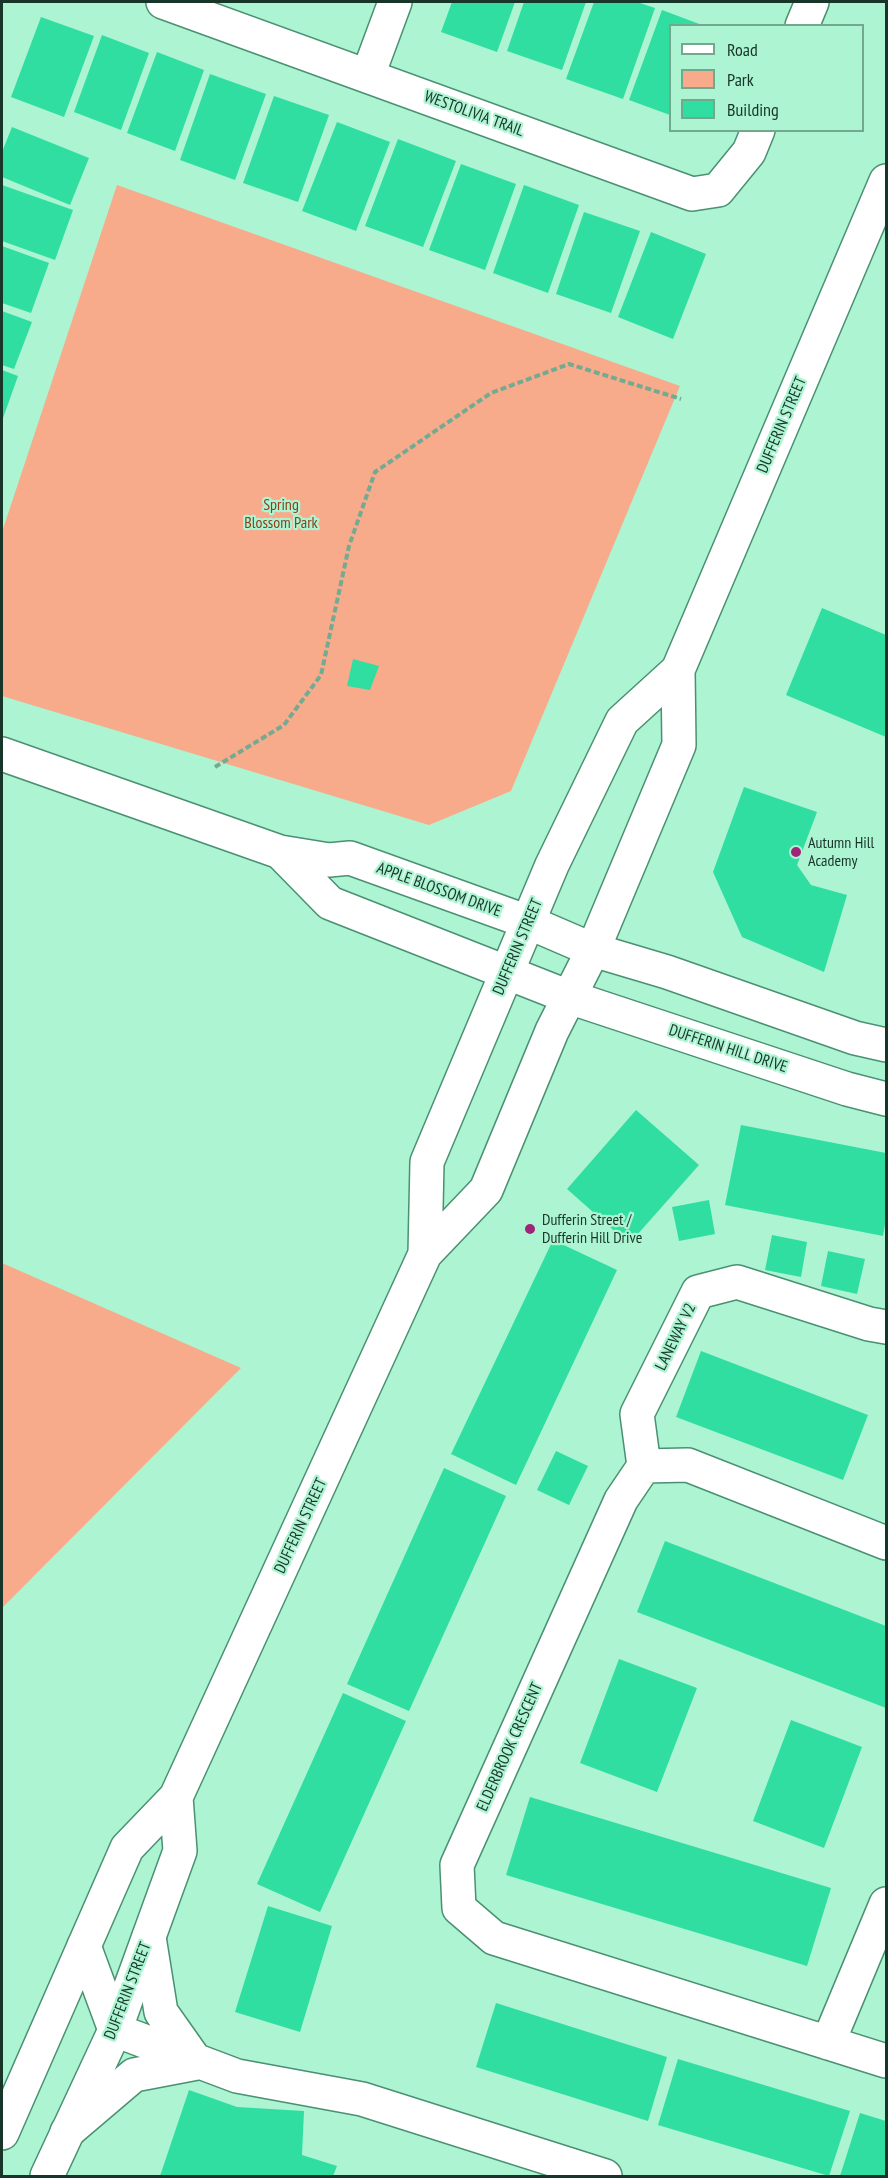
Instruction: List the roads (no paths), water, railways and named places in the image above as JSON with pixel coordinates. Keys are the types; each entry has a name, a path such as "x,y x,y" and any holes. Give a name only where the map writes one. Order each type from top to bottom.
{"street":[{"name":"WESTOLIVIA TRAIL","path":"163,2 692,194 718,190 749,152 757,132"},
{"path":"368,75 395,2"},
{"path":"803,24 812,2"},
{"name":"DUFFERIN STREET","path":"2,2133 127,1848 176,1797 425,1254 486,1190 552,1031 594,950 679,745 678,670 886,181"},
{"name":"DUFFERIN STREET","path":"425,1254 427,1161 528,922 622,721 678,670"},
{"name":"APPLE BLOSSOM DRIVE","path":"2,754 141,805 280,852 329,860 350,858 528,922 594,950"},
{"name":"APPLE BLOSSOM DRIVE","path":"280,852 330,903 569,997"},
{"path":"594,950 667,972 855,1038 886,1045"},
{"name":"DUFFERIN HILL DRIVE","path":"569,997 848,1089 886,1099"},
{"name":"LANEWAY V2","path":"644,1466 637,1414 698,1292 737,1282 869,1324 886,1327"},
{"path":"644,1466 688,1465 886,1543"},
{"name":"ELDERBROOK CRESCENT","path":"644,1466 621,1500 457,1865 459,1908 494,1938 886,2061"},
{"name":"DUFFERIN STREET","path":"47,2176 115,2030 180,1851 176,1797"},
{"path":"828,2043 886,1904"},
{"path":"149,1937 161,2012 197,2063"},
{"path":"84,1946 115,2030 197,2063 237,2076 362,2099 605,2176"},
{"path":"67,2132 134,2075 197,2063"}],"place":[{"name":"Autumn Hill Academy","path":"796,852"},
{"name":"Dufferin Street / Dufferin Hill Drive","path":"530,1229"}],"park label":[{"name":"Spring Blossom Park","path":"281,514"}]}
